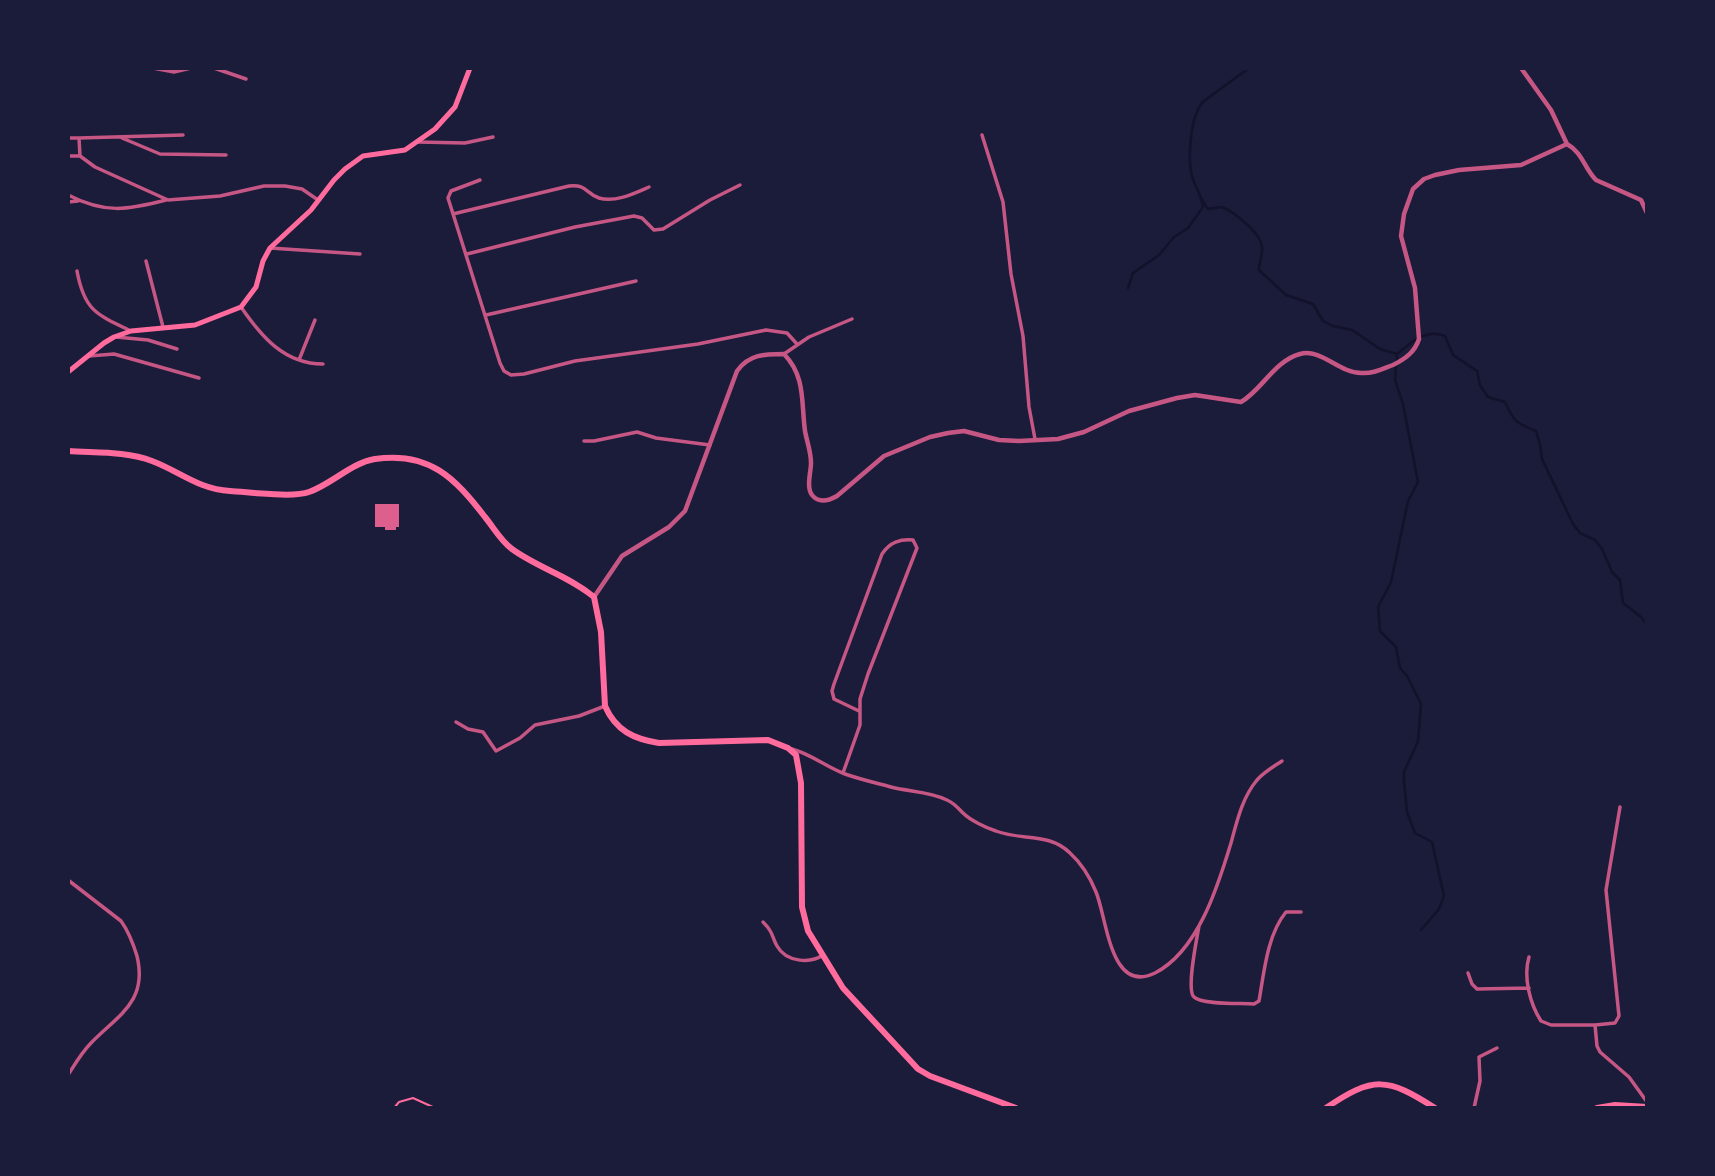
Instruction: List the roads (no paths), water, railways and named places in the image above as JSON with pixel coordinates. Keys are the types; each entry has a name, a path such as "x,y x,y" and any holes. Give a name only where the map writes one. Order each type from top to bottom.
{"highway":[{"path":"68,451 132,455 154,462 209,489 288,494 310,492 349,469 373,459 418,459 433,466 457,485 512,549 569,579 594,597 601,632 606,706 617,725 643,740 682,743 768,740 788,747 796,755 801,783 802,907 808,931 843,988 918,1069 1016,1108"},
{"path":"1326,1108 1358,1087 1383,1083 1407,1090 1435,1108"},
{"path":"1597,1108 1615,1105 1647,1107"}],"main road":[{"path":"68,372 114,337 131,331 164,329 208,321 241,307 252,293 270,248 334,180 355,160 370,154 398,152 417,142 450,115 470,68"}],"street":[{"path":"153,68 174,72 191,68"},
{"path":"214,68 246,79"},
{"path":"1521,68 1551,110 1567,144 1579,152 1591,175 1596,180 1641,200 1647,214"},
{"path":"68,138 183,135"},
{"path":"982,135 1003,202 1035,439"},
{"path":"120,137 160,154 226,155"},
{"path":"417,142 466,143 493,137"},
{"path":"79,138 80,156"},
{"path":"784,354 791,362 802,388 810,453 810,488 819,500 829,500 837,496 884,456 930,437 964,431 1019,442 1071,436 1129,411 1195,395 1241,402 1295,355 1304,353 1314,353 1350,372 1376,372 1404,360 1417,345 1419,338 1415,288 1404,254 1402,236 1407,204 1418,183 1435,175 1459,170 1521,165 1567,144"},
{"path":"68,156 80,156 95,167 168,200"},
{"path":"480,180 449,193 448,198 504,371 524,374 591,359 698,344 766,330 787,333 797,344"},
{"path":"453,214 576,185 605,199 621,197 649,187"},
{"path":"467,254 634,216 642,218 654,230 663,229 716,196 740,185"},
{"path":"68,195 96,208 109,209 220,196 264,186 285,186 302,189 318,200"},
{"path":"68,202 80,201"},
{"path":"270,248 360,254"},
{"path":"146,261 164,329"},
{"path":"77,271 83,296 90,307 131,331"},
{"path":"486,315 636,281"},
{"path":"241,307 263,338 284,353 299,360 323,364"},
{"path":"594,597 622,556 669,527 685,511 737,371 743,363 754,356 784,354 822,330 852,319"},
{"path":"299,360 315,320"},
{"path":"114,337 148,340 177,349"},
{"path":"87,356 114,354 199,378"},
{"path":"584,441 638,432 656,438 709,445"},
{"path":"843,773 860,725 860,699 868,674 914,556 917,545 913,540 897,541 882,554 834,684 834,699 859,711"},
{"path":"456,722 468,729 483,732 492,748 498,751 535,725 579,716 606,706"},
{"path":"788,747 803,751 843,773 892,788 935,794 952,802 964,815 995,831 1014,836 1046,838 1068,850 1089,876 1118,965 1134,976 1143,977 1169,962 1185,946 1217,889 1241,807 1256,781 1282,761"},
{"path":"1529,957 1526,973 1529,988 1538,1016 1546,1024 1615,1023 1619,1016 1606,890 1620,807"},
{"path":"68,880 112,913 127,930 140,968 140,979 132,1002 90,1044 68,1075"},
{"path":"1199,924 1190,990 1195,998 1204,1001 1256,1004 1279,922 1286,912 1301,912"},
{"path":"763,922 772,931 780,950 789,957 809,961 823,955"},
{"path":"1185,946 1197,940"},
{"path":"1468,973 1477,989 1529,988"},
{"path":"1595,1025 1597,1046 1601,1052 1629,1077 1647,1102"},
{"path":"1474,1108 1480,1081 1479,1057 1497,1048"}],"waterway":[{"path":"1128,288 1133,273 1159,255 1174,237 1188,228 1203,207 1190,164 1195,117 1204,101 1249,68"},
{"path":"1201,198 1208,209 1222,207 1240,218 1252,230 1262,247 1259,270 1286,295 1313,304 1323,321 1352,330 1380,349 1397,354 1397,360"},
{"path":"1397,354 1425,335 1445,336 1453,355 1477,371 1480,385 1488,397 1505,402 1516,421 1536,431 1542,459 1573,524 1580,533 1595,540 1602,549 1612,572 1620,580 1623,603 1647,624"},
{"path":"1396,365 1395,380 1403,404 1418,482 1408,501 1391,582 1378,607 1380,631 1396,647 1400,668 1421,704 1418,741 1404,772 1407,812 1415,833 1432,842 1444,896 1439,909 1421,930"}]}
